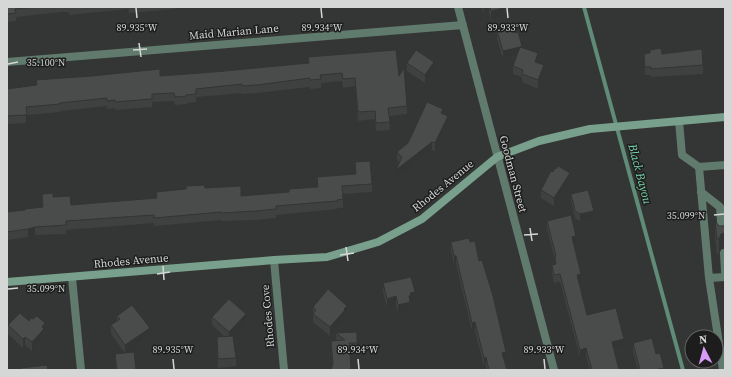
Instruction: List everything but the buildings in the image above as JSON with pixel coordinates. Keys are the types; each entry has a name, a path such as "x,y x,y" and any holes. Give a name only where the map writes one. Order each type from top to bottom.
{"main road":[{"name":"Rhodes Avenue","path":"7,282 327,257 378,242 422,219 497,157 539,141 590,129 725,117"}],"street":[{"name":"Goodman Street","path":"458,7 554,370"},
{"name":"Maid Marian Lane","path":"7,62 463,25"},
{"path":"679,121 682,155 699,167 725,165"},
{"path":"699,167 709,278 723,370"},
{"path":"701,192 720,206 722,236"},
{"path":"724,253 725,272"},
{"name":"Rhodes Cove","path":"274,260 284,370"},
{"path":"709,278 725,277"},
{"path":"72,278 81,370"}],"waterway":[{"name":"Black Bayou","path":"584,7 683,370"}]}
